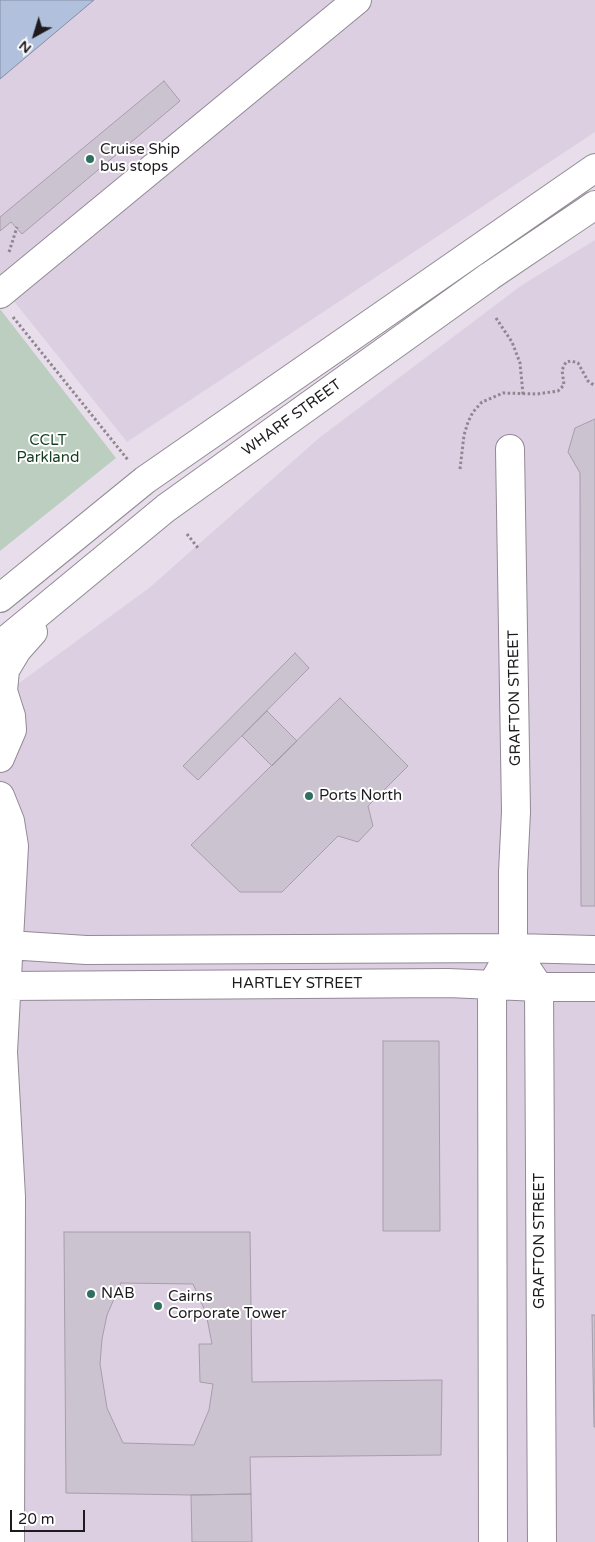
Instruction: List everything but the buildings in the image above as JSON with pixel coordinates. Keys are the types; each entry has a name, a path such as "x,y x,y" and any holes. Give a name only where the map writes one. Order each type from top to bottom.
{"street":[{"path":"6,305 213,119 357,0"},
{"path":"0,598 144,480 595,168"},
{"name":"WHARF STREET","path":"0,645 166,508 490,276 595,205"},
{"name":"GRAFTON STREET","path":"493,1542 492,985 513,948 516,719 510,448"},
{"path":"0,758 12,730 11,716 3,687 7,666 26,638 94,567"},
{"path":"0,796 10,820 14,846 4,946 3,984 3,1052 11,1197 10,1542"},
{"path":"4,946 86,950 513,948 595,950"},
{"path":"513,948 539,987"},
{"name":"HARTLEY STREET","path":"3,984 595,987"},
{"name":"GRAFTON STREET","path":"539,987 542,1542"}],"path":[{"path":"4,258 8,255 17,227"},
{"path":"6,305 130,462"},
{"path":"496,318 512,342 520,363 522,394"},
{"path":"460,469 464,435 473,412 482,402 503,393 522,394 558,391 564,385 562,370 566,362 570,361 578,363 588,382 595,386"},
{"path":"187,534 198,548"}],"shaded area":[{"path":"49,0 595,0 595,132 127,442 0,284 0,41"},
{"path":"595,240 595,1542 0,1542 0,697 149,588 319,438 522,285"}],"green space":[{"name":"CCLT Parkland","path":"0,309 116,458 0,551"}],"water":[{"path":"0,0 94,0 0,79"}],"place":[{"name":"Cruise Ship bus stops","path":"90,159"},
{"name":"Ports North","path":"309,796"},
{"name":"NAB","path":"91,1294"},
{"name":"Cairns Corporate Tower","path":"158,1306"}]}
